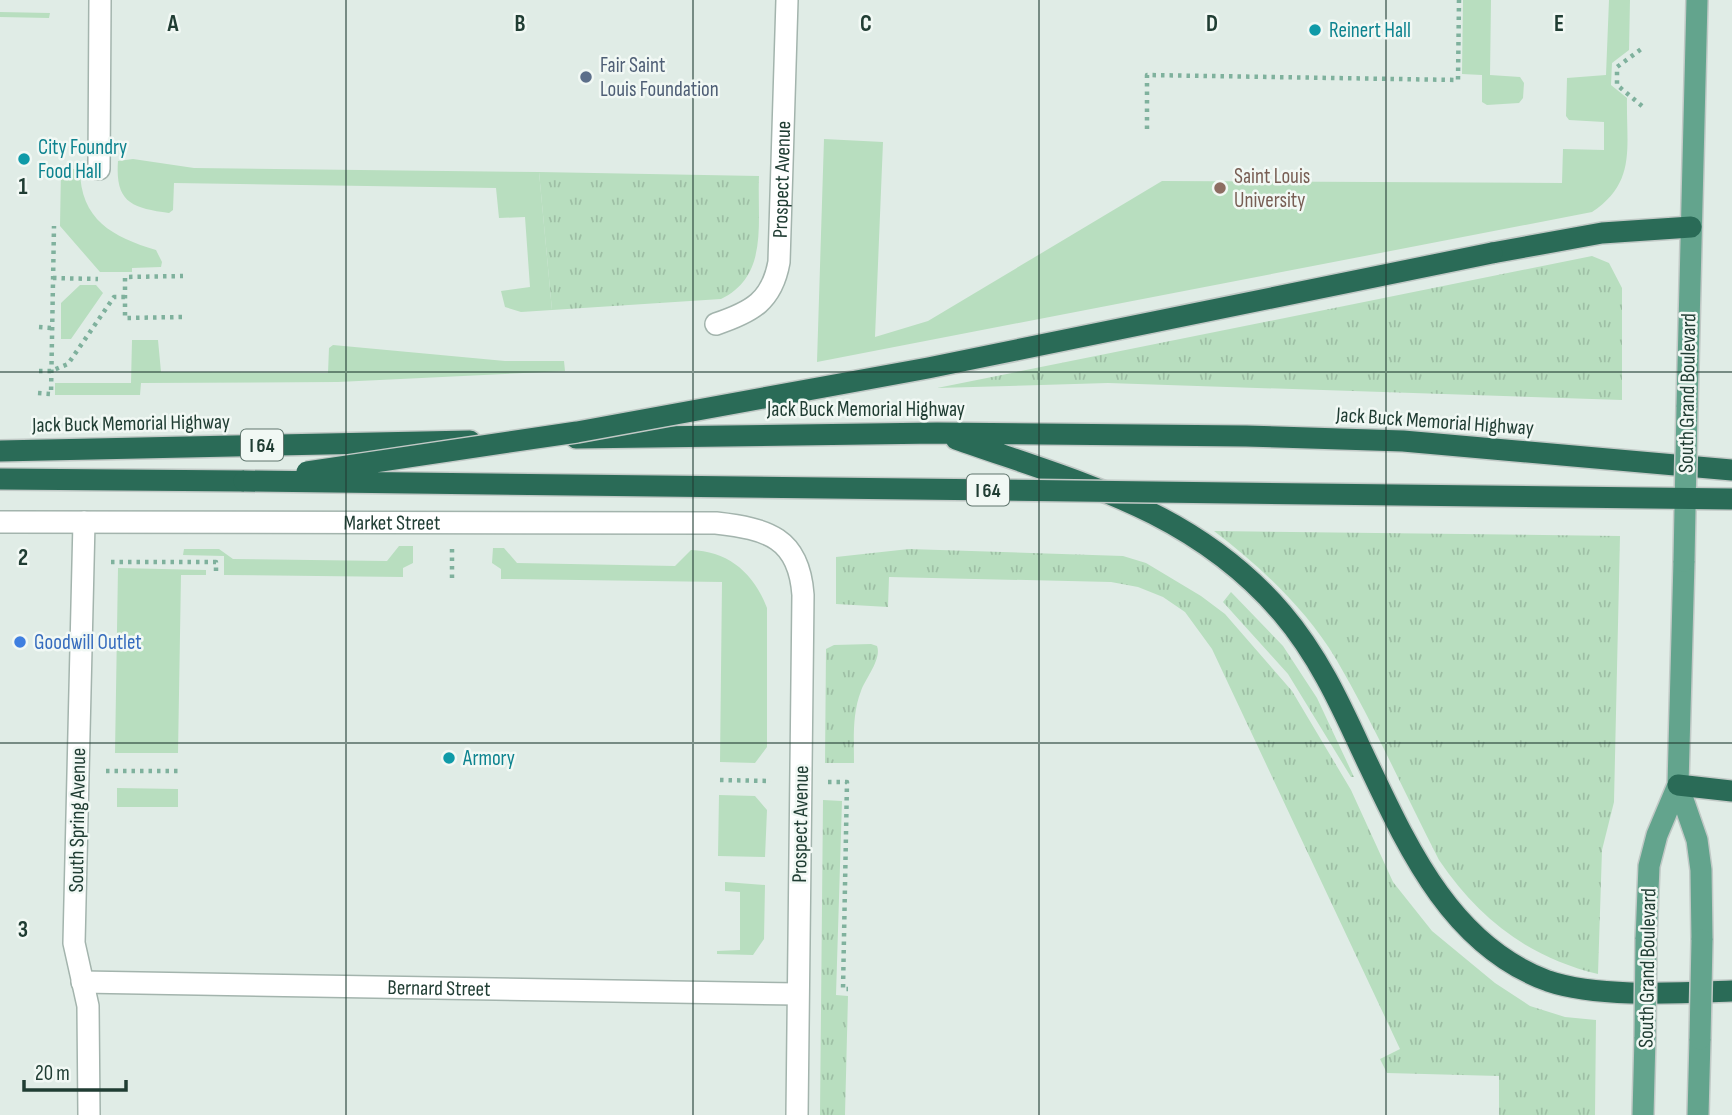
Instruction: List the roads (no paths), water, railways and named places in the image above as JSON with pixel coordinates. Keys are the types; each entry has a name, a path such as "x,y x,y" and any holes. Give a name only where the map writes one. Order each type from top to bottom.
{"highway":[{"path":"244,481 577,432 928,368 1602,233 1691,227"},
{"path":"937,433 1131,501 1168,519 1213,550 1249,581 1281,611 1321,668 1422,872 1445,904 1477,936 1508,960 1548,981 1583,988 1679,993 1732,991"},
{"name":"Jack Buck Memorial Highway","path":"0,451 937,433 1403,441 1732,470"},
{"name":"I 64","path":"0,478 1732,499"},
{"path":"1678,785 1732,791"}],"main road":[{"name":"South Grand Boulevard","path":"1698,0 1678,785 1697,839 1702,870 1698,1115"},
{"name":"South Grand Boulevard","path":"1643,1115 1649,866 1657,835 1678,785"}],"street":[{"path":"99,169 100,0"},
{"name":"Prospect Avenue","path":"716,324 741,316 762,300 775,284 779,262 786,0"},
{"name":"Market Street","path":"0,522 716,523 751,527 781,540"},
{"name":"South Spring Avenue","path":"84,522 74,943 88,1006 91,1036 89,1115"},
{"name":"Prospect Avenue","path":"781,540 795,557 802,576 803,594 797,1115"},
{"name":"Bernard Street","path":"82,982 797,994"}],"place":[{"name":"Reinert Hall","path":"1315,30"},
{"name":"Fair Saint Louis Foundation","path":"586,77"},
{"name":"City Foundry Food Hall","path":"24,159"},
{"name":"Saint Louis University","path":"1220,188"},
{"name":"Goodwill Outlet","path":"20,642"},
{"name":"Armory","path":"449,758"}]}
